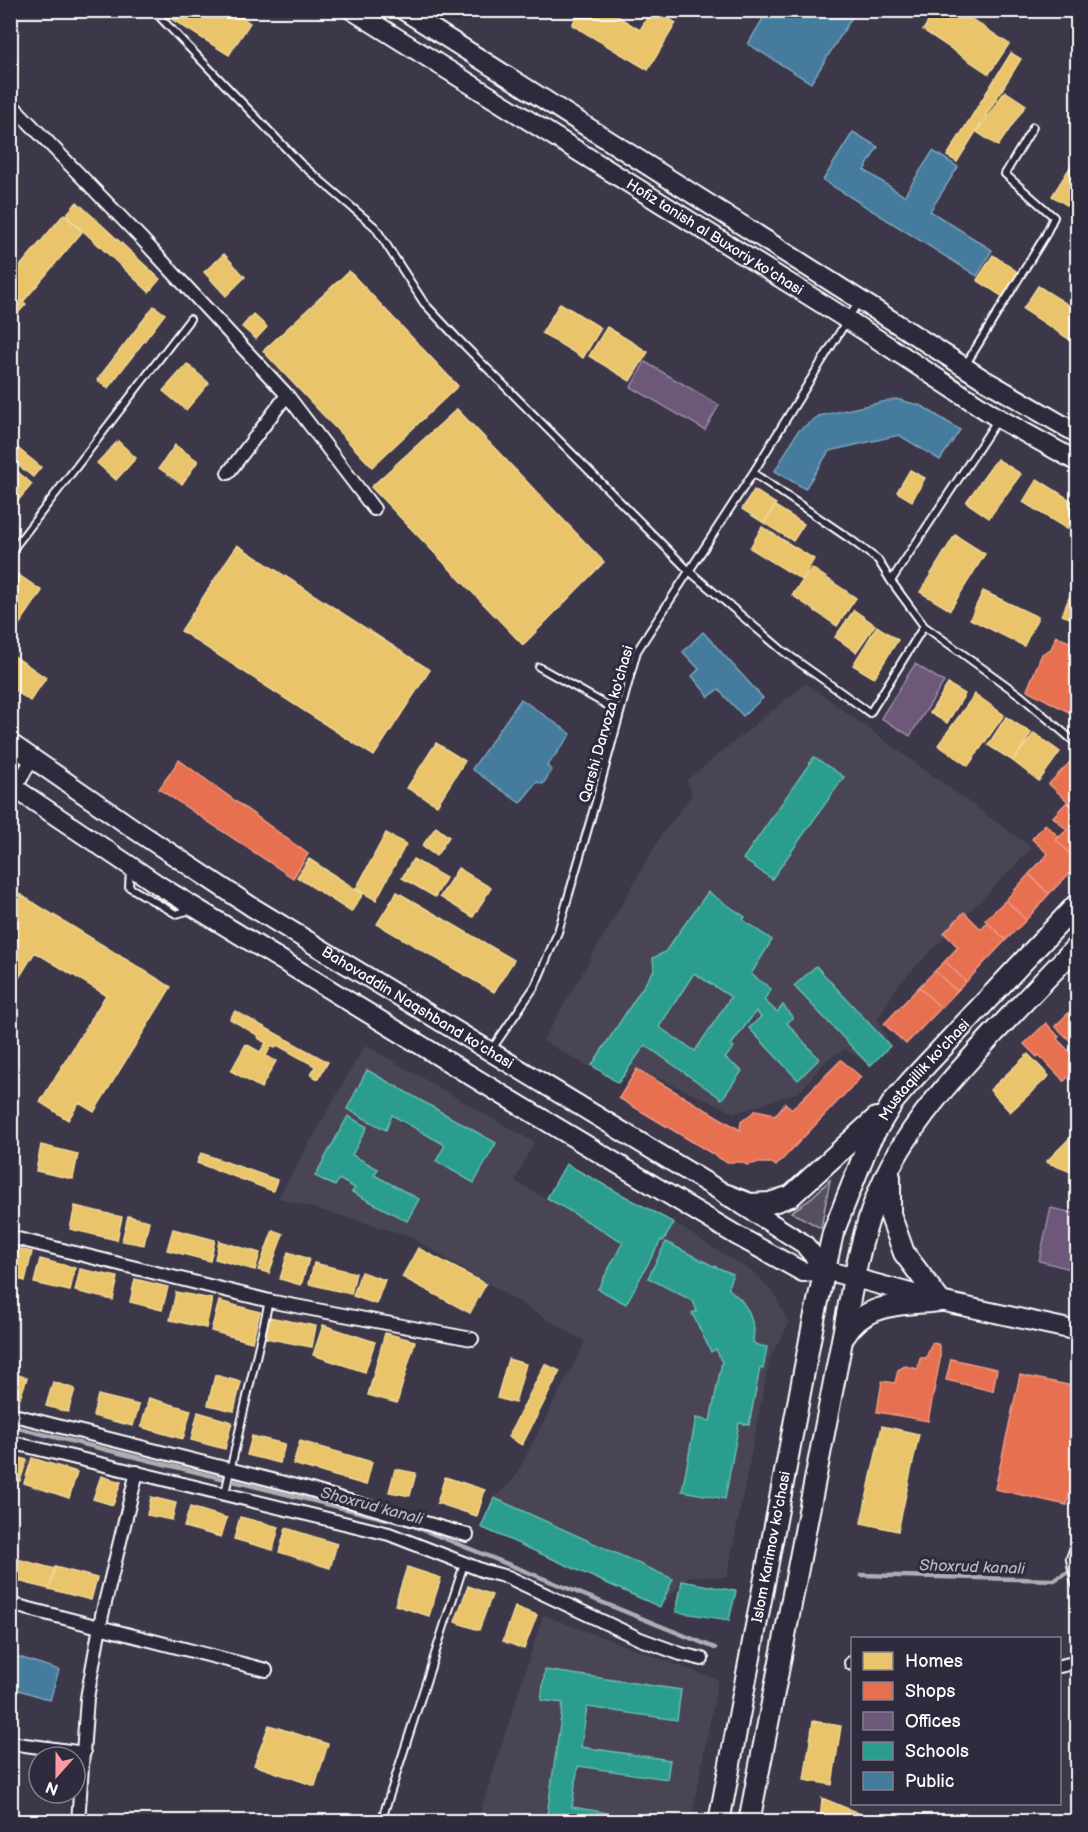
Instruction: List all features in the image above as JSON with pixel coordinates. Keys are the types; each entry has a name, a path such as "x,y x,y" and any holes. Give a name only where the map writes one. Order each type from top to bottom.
{"main road":[{"name":"Hofiz tanish al Buxoriy ko'chasi","path":"352,10 848,320 998,418 1077,462"},
{"name":"Hofiz tanish al Buxoriy ko'chasi","path":"403,10 964,367 1077,434"},
{"path":"646,195 660,173"},
{"name":"Bahovaddin Naqshband ko'chasi","path":"10,743 136,831 252,907 804,1244 825,1270"},
{"name":"Bahovaddin Naqshband ko'chasi","path":"12,791 130,867 501,1094 803,1272 825,1270 940,1301 1076,1331"},
{"name":"Mustaqillik ko'chasi","path":"825,1270 832,1233 859,1165 869,1142 893,1102 1077,903"},
{"name":"Mustaqillik ko'chasi","path":"854,1278 871,1211 890,1166 910,1132 956,1075 1077,945"},
{"path":"727,1195 750,1204 770,1203 791,1196 893,1102"},
{"path":"890,1166 891,1214 904,1253 940,1301"},
{"name":"Islom Karimov ko'chasi","path":"719,1821 825,1270"},
{"name":"Islom Karimov ko'chasi","path":"749,1821 854,1278"},
{"path":"843,1339 851,1325 865,1314 881,1307 940,1301"}],"street":[{"path":"10,103 141,238 287,395 374,509"},
{"path":"228,473 287,395"},
{"path":"12,791 32,758"},
{"path":"10,1237 269,1301 472,1339"},
{"path":"10,1414 304,1488 467,1535"},
{"path":"10,1442 389,1534 464,1564 517,1581 640,1639 702,1659"},
{"path":"84,1745 87,1698 100,1627 137,1472"},
{"path":"1077,1545 1073,1559 1077,1582"},
{"path":"10,1604 266,1670"},
{"path":"1061,1666 1077,1662"},
{"path":"10,1743 27,1745"},
{"path":"78,1821 79,1805"}],"lane":[{"path":"153,10 300,163 375,227 424,303 689,571 783,651 870,713 924,626"},
{"path":"964,367 1045,236 1054,217 1005,174 1033,127"},
{"name":"Qarshi Darvoza ko'chasi","path":"490,1052 535,986 558,932 637,651 753,473 860,300"},
{"path":"10,553 190,319"},
{"path":"891,581 998,418"},
{"path":"753,473 878,560 924,626 1012,689 1077,745"},
{"path":"538,667 619,712"},
{"path":"225,1493 269,1301"},
{"path":"1076,1331 1077,1312"},
{"path":"381,1821 464,1564"}],"shaded area":[{"path":"806,683 1032,848 898,985 878,1019 890,1046 870,1066 845,1049 827,1060 799,1092 735,1113 637,1069 618,1083 543,1041 662,834 692,794 687,780"},
{"path":"365,1045 534,1142 515,1181 623,1242 598,1289 626,1304 661,1240 664,1241 674,1223 756,1274 775,1295 789,1324 770,1357 727,1577 689,1576 660,1607 481,1527 494,1498 514,1479 585,1342 407,1235 278,1198"},
{"path":"830,1180 821,1228 791,1212 808,1201"},
{"path":"543,1615 718,1680 691,1821 477,1822"}],"building: Homes":[{"path":"168,10 230,10 250,23 229,55 165,15"},
{"path":"580,10 607,10 640,30 652,10 676,23 648,70 572,25"},
{"path":"936,10 958,10 1009,44 989,74 923,30"},
{"path":"1011,53 1021,59 957,162 947,156"},
{"path":"1005,91 1026,105 998,146 977,132"},
{"path":"1074,161 1078,163 1078,195 1070,207 1052,196"},
{"path":"77,202 160,279 149,292 66,215"},
{"path":"64,214 82,232 23,302 10,291 10,278"},
{"path":"224,254 245,277 226,296 204,272"},
{"path":"993,255 1019,273 1003,297 977,280"},
{"path":"349,271 458,386 372,467 263,351"},
{"path":"1038,286 1078,311 1078,345 1023,309"},
{"path":"10,291 26,304 10,322"},
{"path":"560,303 601,328 583,358 542,333"},
{"path":"154,306 165,314 108,388 97,380"},
{"path":"253,314 267,327 256,339 242,327"},
{"path":"607,327 648,352 630,381 589,356"},
{"path":"187,364 209,383 186,410 163,391"},
{"path":"457,409 604,562 523,645 371,487"},
{"path":"118,441 136,458 116,480 97,463"},
{"path":"10,442 41,467 33,477 10,459"},
{"path":"175,445 198,461 182,484 159,468"},
{"path":"997,459 1021,474 989,518 966,502"},
{"path":"10,465 32,484 10,510"},
{"path":"910,470 925,478 912,501 897,492"},
{"path":"1037,479 1078,505 1078,513 1067,529 1023,502"},
{"path":"754,490 776,504 764,523 742,509"},
{"path":"775,506 804,524 793,541 764,523"},
{"path":"762,527 814,559 802,580 750,548"},
{"path":"955,535 985,554 950,610 920,592"},
{"path":"237,545 430,670 374,756 181,631"},
{"path":"812,568 856,598 837,626 792,595"},
{"path":"16,573 42,591 10,638 10,581"},
{"path":"1078,576 1078,621 1062,615"},
{"path":"983,591 1038,617 1024,646 970,619"},
{"path":"854,610 875,625 856,652 835,637"},
{"path":"877,626 898,640 874,678 853,665"},
{"path":"10,653 46,678 30,701 10,687"},
{"path":"948,684 965,694 947,723 930,713"},
{"path":"975,694 1004,715 968,766 938,745"},
{"path":"1006,717 1031,733 1013,761 988,745"},
{"path":"1034,733 1060,752 1039,781 1013,761"},
{"path":"436,743 465,761 437,805 407,788"},
{"path":"436,827 449,837 436,856 422,846"},
{"path":"386,833 406,844 376,900 356,889"},
{"path":"309,859 363,894 351,912 297,877"},
{"path":"413,859 446,878 435,897 402,878"},
{"path":"458,868 491,888 473,917 440,897"},
{"path":"11,889 171,987 94,1112 79,1103 68,1120 40,1102 106,995 35,952 10,992"},
{"path":"397,892 514,960 494,992 377,924"},
{"path":"235,1011 328,1062 318,1079 311,1075 315,1066 277,1045 275,1048 271,1046 266,1056 276,1061 261,1088 231,1071 246,1044 260,1052 266,1043 258,1038 259,1036 230,1019"},
{"path":"1028,1054 1049,1076 1010,1112 990,1090"},
{"path":"1078,1130 1078,1155 1075,1157 1078,1158 1078,1175 1046,1162"},
{"path":"41,1145 78,1154 73,1179 36,1171"},
{"path":"201,1153 277,1180 273,1191 197,1163"},
{"path":"75,1206 122,1217 117,1240 70,1229"},
{"path":"128,1216 149,1221 144,1245 122,1241"},
{"path":"173,1229 215,1240 210,1261 167,1250"},
{"path":"273,1230 283,1234 269,1273 258,1270"},
{"path":"219,1241 260,1253 255,1270 215,1259"},
{"path":"10,1247 32,1252 25,1281 10,1277"},
{"path":"418,1248 486,1284 470,1313 402,1277"},
{"path":"288,1252 309,1259 301,1285 280,1279"},
{"path":"40,1259 75,1268 70,1291 34,1283"},
{"path":"314,1263 356,1273 351,1294 309,1284"},
{"path":"80,1269 118,1277 113,1300 75,1291"},
{"path":"361,1272 385,1280 376,1304 353,1296"},
{"path":"135,1279 168,1287 162,1310 130,1302"},
{"path":"176,1292 212,1299 206,1328 170,1320"},
{"path":"219,1301 260,1312 252,1342 211,1331"},
{"path":"269,1317 316,1326 312,1347 265,1338"},
{"path":"323,1325 375,1342 365,1372 313,1355"},
{"path":"385,1333 415,1341 397,1403 368,1395"},
{"path":"508,1359 526,1364 515,1403 497,1398"},
{"path":"545,1364 560,1371 522,1445 508,1437"},
{"path":"10,1372 27,1378 20,1398 10,1395"},
{"path":"215,1375 241,1382 234,1411 208,1405"},
{"path":"53,1382 75,1389 68,1412 46,1406"},
{"path":"98,1395 139,1405 133,1426 93,1416"},
{"path":"149,1398 191,1410 183,1439 141,1427"},
{"path":"198,1412 232,1422 225,1449 191,1440"},
{"path":"882,1426 919,1434 898,1531 861,1523"},
{"path":"252,1436 285,1444 280,1463 247,1455"},
{"path":"300,1441 372,1462 366,1485 293,1464"},
{"path":"10,1455 27,1460 20,1481 10,1478"},
{"path":"32,1458 77,1472 69,1498 24,1483"},
{"path":"395,1469 416,1473 410,1496 389,1492"},
{"path":"101,1476 121,1482 113,1505 93,1499"},
{"path":"445,1477 485,1490 477,1516 437,1503"},
{"path":"151,1497 176,1503 172,1520 147,1515"},
{"path":"190,1507 227,1518 221,1537 184,1527"},
{"path":"240,1517 279,1527 273,1550 234,1539"},
{"path":"286,1528 337,1544 330,1568 279,1552"},
{"path":"10,1557 55,1569 49,1589 10,1579"},
{"path":"55,1567 97,1578 91,1600 49,1589"},
{"path":"407,1567 441,1578 429,1616 395,1605"},
{"path":"468,1586 492,1595 479,1630 455,1622"},
{"path":"515,1607 537,1615 524,1649 503,1641"},
{"path":"813,1721 841,1726 832,1785 804,1780"},
{"path":"269,1725 328,1744 315,1786 254,1765"},
{"path":"822,1798 880,1822 852,1822 839,1817 837,1822 820,1822"}],"building: Shops":[{"path":"1056,636 1078,646 1078,717 1027,690 1042,654 1051,649"},
{"path":"179,760 308,854 293,878 159,789"},
{"path":"1070,762 1078,770 1078,811 1049,784"},
{"path":"1067,802 1078,811 1078,861 1056,840 1067,830 1053,817"},
{"path":"1045,824 1059,837 1056,840 1078,861 1078,865 1049,894 1029,874 1048,854 1032,839"},
{"path":"1029,874 1049,894 1026,920 1006,900"},
{"path":"1006,900 1026,920 1006,940 985,920"},
{"path":"964,912 981,929 987,922 1006,940 966,982 945,961 958,947 944,933"},
{"path":"945,961 966,982 957,991 935,971"},
{"path":"935,971 957,991 941,1008 919,987"},
{"path":"919,987 941,1008 906,1044 884,1024"},
{"path":"1078,1004 1078,1048 1055,1026"},
{"path":"1046,1023 1059,1037 1057,1039 1078,1060 1078,1069 1064,1081 1039,1055 1037,1057 1024,1044"},
{"path":"841,1060 861,1077 776,1166 772,1163 747,1165 742,1162 726,1162 619,1098 637,1069 740,1130 741,1122 756,1110 775,1116 785,1103 792,1109"},
{"path":"932,1343 938,1344 940,1360 928,1421 877,1412 882,1381 895,1383 898,1370 905,1366 918,1369 920,1358 926,1358"},
{"path":"951,1359 997,1369 993,1391 946,1380"},
{"path":"1020,1375 1078,1387 1078,1452 1067,1505 995,1489"}],"building: Offices":[{"path":"645,362 719,405 705,430 631,387"},
{"path":"915,664 944,682 910,736 881,718"},
{"path":"1051,1208 1078,1214 1078,1260 1075,1270 1039,1261"}],"building: Schools":[{"path":"814,757 844,777 772,879 743,859"},
{"path":"708,892 745,917 743,920 772,940 751,974 771,989 764,1000 777,1012 783,1005 793,1018 787,1023 819,1059 798,1080 749,1028 761,1017 756,1011 731,1045 734,1047 725,1058 742,1071 722,1099 645,1045 618,1083 592,1065 654,970 653,958 665,952","holes":["694,973 731,997 695,1051 659,1027"]},
{"path":"816,966 890,1046 870,1066 794,986"},
{"path":"367,1070 496,1143 474,1183 436,1161 445,1145 392,1115 386,1130 347,1109"},
{"path":"348,1116 367,1127 352,1155 378,1169 374,1175 419,1199 407,1221 352,1192 355,1188 339,1179 335,1186 315,1176"},
{"path":"566,1164 674,1223 663,1241 661,1240 626,1304 598,1289 623,1242 547,1198"},
{"path":"666,1242 733,1274 729,1289 741,1300 749,1312 754,1328 753,1342 767,1347 763,1369 760,1368 749,1425 739,1423 725,1499 682,1491 696,1418 710,1421 722,1362 716,1349 711,1352 692,1313 697,1311 693,1301 648,1278"},
{"path":"494,1498 673,1579 660,1607 481,1527"},
{"path":"682,1581 736,1591 729,1620 676,1612"},
{"path":"545,1670 681,1690 677,1720 587,1707 581,1747 670,1760 667,1779 578,1766 572,1807 662,1822 546,1822 563,1703 541,1700"}],"building: Public":[{"path":"768,10 856,11 811,83 748,44"},
{"path":"853,132 878,147 864,170 904,196 933,151 958,167 930,211 992,250 977,276 823,180"},
{"path":"896,399 922,406 960,430 940,460 899,435 829,451 805,489 775,471 798,431 819,416"},
{"path":"703,632 763,698 743,716 718,689 709,697 692,676 699,669 683,652"},
{"path":"521,699 571,734 547,766 552,770 543,784 537,782 520,803 472,769"},
{"path":"10,1654 59,1670 50,1700 10,1687"}],"waterway":[{"name":"Shoxrud kanali","path":"10,1426 411,1525 715,1648"},
{"name":"Shoxrud kanali","path":"861,1575 1054,1580 1075,1568"}]}
